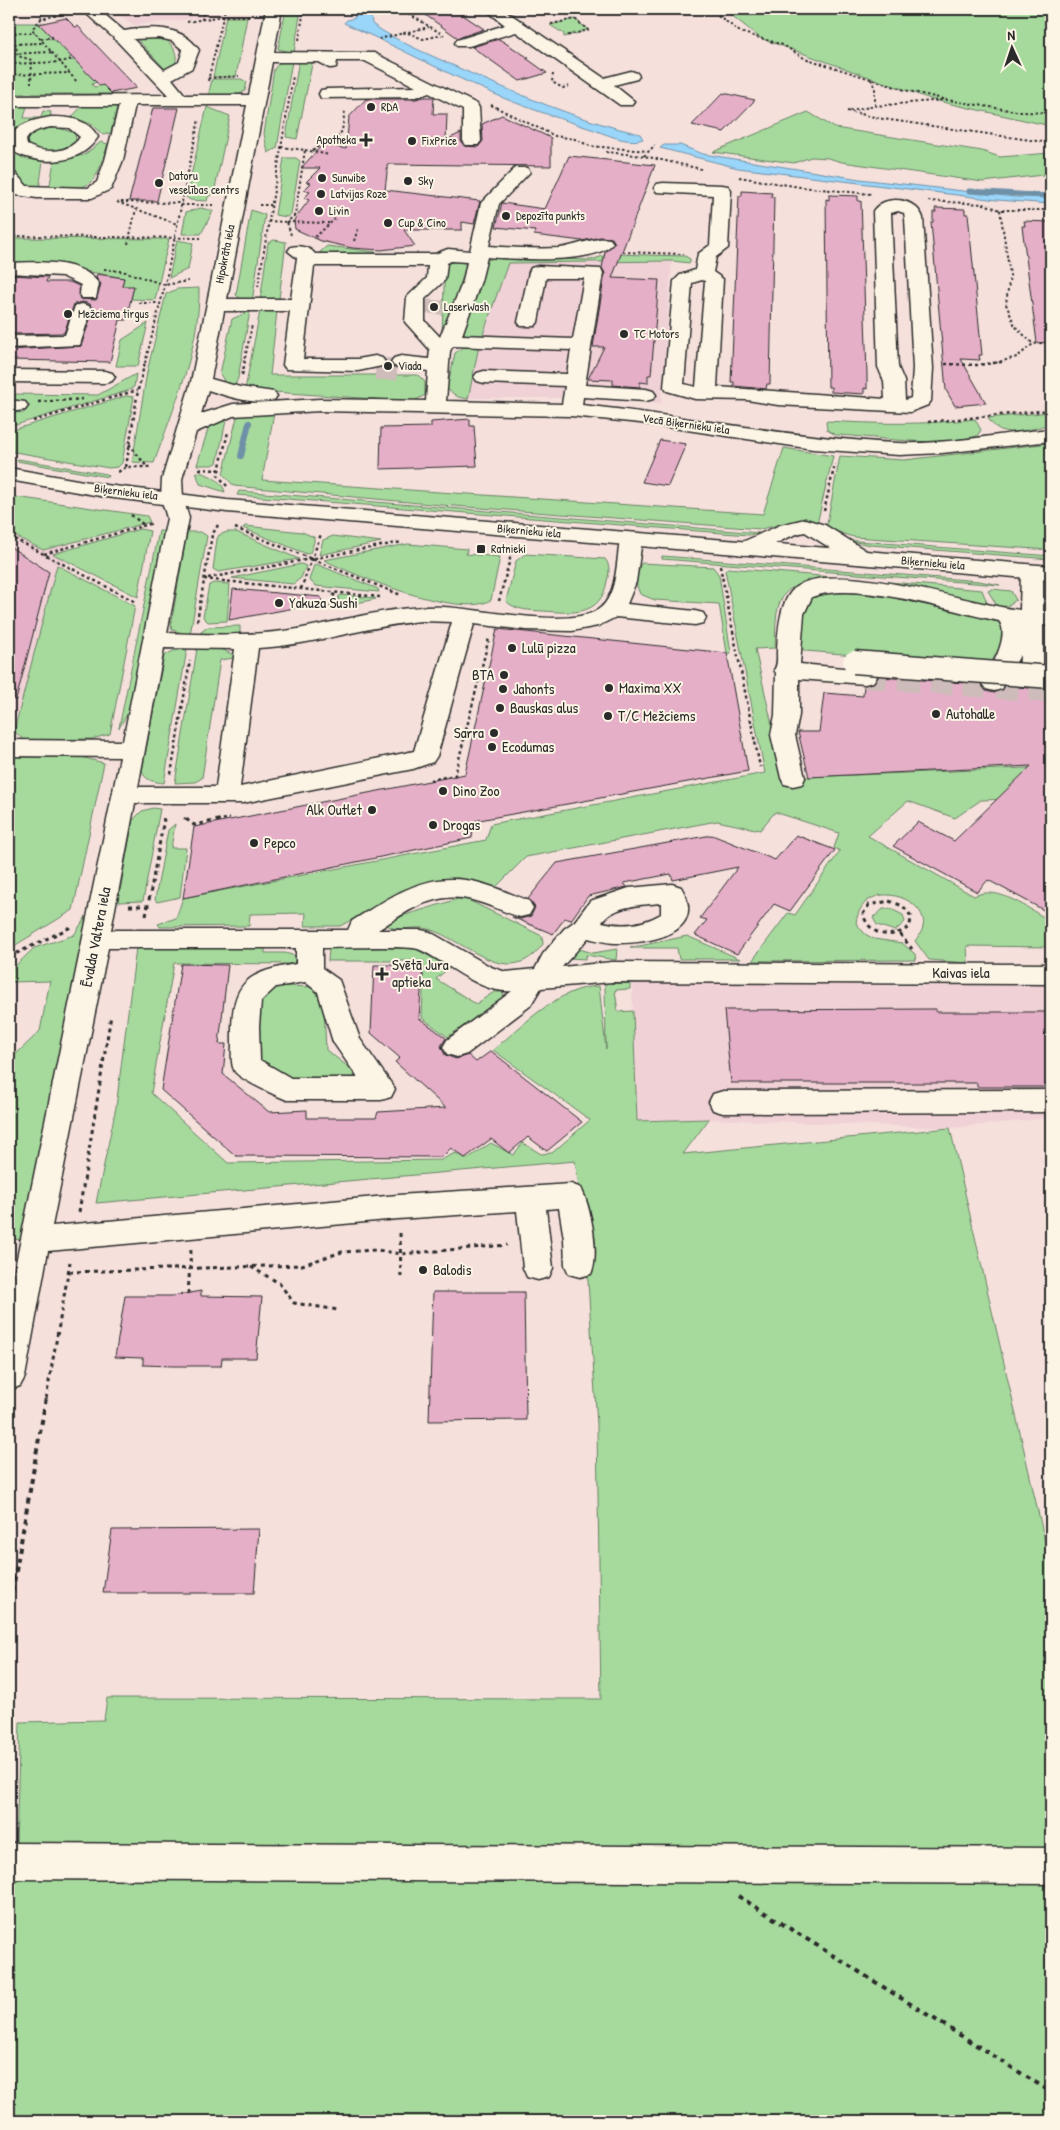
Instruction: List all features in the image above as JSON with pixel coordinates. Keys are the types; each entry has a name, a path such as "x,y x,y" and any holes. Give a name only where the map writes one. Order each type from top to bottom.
{"street":[{"name":"Hipokrāta iela","path":"172,498 173,474 201,382 274,9"},
{"path":"493,9 626,102"},
{"path":"84,10 121,36 173,89 176,96 175,100"},
{"path":"457,38 518,26"},
{"path":"121,36 168,34 188,45 191,50 186,65 162,78"},
{"path":"264,57 296,57 326,61 368,56 471,108 472,141"},
{"path":"601,84 631,76"},
{"path":"327,94 416,92 430,87"},
{"path":"60,122 68,100"},
{"path":"9,101 255,100"},
{"path":"9,177 22,191 37,193 92,193 105,185 114,160 128,101"},
{"path":"434,408 443,352 472,281 490,203 521,172"},
{"path":"663,188 722,190 719,248 707,254 704,273"},
{"path":"701,393 674,387 674,378 683,281 692,275 704,273 714,279 701,393 710,406 734,411 757,408 778,399 815,421 894,405 910,406 922,400 923,368 914,218 909,208 894,206 882,211 888,367 894,375 896,394 894,405"},
{"path":"369,366 293,365 300,305 301,256 438,260 448,255 480,250 562,245 566,239"},
{"path":"480,250 569,253 596,247 604,243"},
{"path":"422,329 433,322 431,301 438,260"},
{"path":"9,268 51,268 85,277 90,284 73,341 9,342"},
{"path":"528,322 538,272 594,273 571,410"},
{"path":"431,301 416,297 415,322 443,352"},
{"path":"216,305 300,305"},
{"path":"406,365 443,352 582,344"},
{"path":"9,376 105,378"},
{"path":"484,377 575,385 646,395"},
{"name":"Vecā Biķernieku iela","path":"201,382 238,393 298,399 320,405"},
{"name":"Vecā Biķernieku iela","path":"188,428 220,413 233,410 320,405 571,410 640,417 815,421 839,446 900,449 942,447 1051,435"},
{"name":"Biķernieku iela","path":"9,474 106,491 228,506 1042,572"},
{"name":"Ēvalda Valtera iela","path":"9,1376 34,1239 85,932 123,795 177,523 172,498"},
{"path":"746,549 796,527 806,526 817,530 860,557"},
{"path":"153,640 248,642 278,639 414,615 465,616 578,624 603,617 613,610 622,593 631,540"},
{"path":"787,664 860,670 1041,677 1042,572"},
{"path":"792,778 783,729 787,716 787,664 797,605 803,593 814,588 845,586 905,592 1006,615 1041,618"},
{"path":"613,610 695,618"},
{"path":"994,684 1004,666 1016,633 1012,620 1006,615"},
{"path":"123,795 243,795 413,761 425,756 465,616"},
{"path":"1051,631 1051,640"},
{"path":"228,796 248,642"},
{"path":"9,748 132,749"},
{"path":"359,937 361,928 405,902 431,891 463,888 520,908"},
{"path":"458,1047 521,999 548,969 552,961 573,936 584,928"},
{"name":"Kaivas iela","path":"85,932 143,938 359,937 421,939 482,974 505,982 612,972 1051,974"},
{"path":"309,938 309,972"},
{"path":"309,972 330,987 347,1042 381,1089 287,1089 246,1065 245,1026 248,997 269,978 309,972"},
{"path":"723,1102 1051,1101"},
{"path":"34,1239 74,1238 398,1208 571,1196 579,1239 580,1265"},
{"path":"530,1199 536,1255"},
{"path":"9,1862 1051,1866"}],"path":[{"path":"41,19 43,9"},
{"path":"126,9 132,13 146,13"},
{"path":"202,20 204,9"},
{"path":"129,444 149,467 126,467 129,444 138,390 165,285 203,100 225,9"},
{"path":"250,25 253,9"},
{"path":"254,205 271,206 304,9"},
{"path":"400,9 442,35 457,38"},
{"path":"456,10 460,9"},
{"path":"710,9 740,32 783,45 804,58 905,90 947,100 1021,112 1051,113"},
{"path":"78,84 32,28 41,19 84,10"},
{"path":"153,13 203,13"},
{"path":"223,16 251,16"},
{"path":"550,24 575,19 588,30 564,37"},
{"path":"375,40 429,27"},
{"path":"407,32 423,39 442,35"},
{"path":"9,33 35,33"},
{"path":"41,40 53,37"},
{"path":"9,38 14,38 18,56 32,60 30,90"},
{"path":"9,44 44,43"},
{"path":"9,54 52,52"},
{"path":"9,64 60,62 74,59"},
{"path":"208,78 238,78 240,69"},
{"path":"9,75 70,73"},
{"path":"871,79 875,88 875,106"},
{"path":"313,151 323,142 334,142 342,131 347,94"},
{"path":"947,100 875,106 847,111 882,119 1051,143"},
{"path":"488,103 556,136 575,139 590,146 647,150"},
{"path":"644,156 647,150 655,145"},
{"path":"281,147 329,155"},
{"path":"305,150 295,215 287,222 330,223"},
{"path":"606,152 644,156 709,171"},
{"path":"736,176 800,187 875,195"},
{"path":"111,200 177,224"},
{"path":"920,202 937,200 984,204 1000,210 1051,210"},
{"path":"118,202 216,205"},
{"path":"128,244 136,209"},
{"path":"1000,210 1010,275 1006,304 1015,326 1033,344"},
{"path":"314,239 335,219"},
{"path":"9,236 175,236 201,238"},
{"path":"165,285 188,281"},
{"path":"139,303 159,303"},
{"path":"923,368 948,363 977,365 1001,362 1017,357 1033,344 1051,342"},
{"path":"18,412 110,398 138,390"},
{"path":"94,398 110,398"},
{"path":"18,412 59,399 84,399"},
{"path":"233,410 218,470 220,480 233,489"},
{"path":"817,530 821,524 839,446"},
{"path":"196,469 218,470"},
{"path":"127,513 145,525"},
{"path":"44,554 156,522"},
{"path":"143,938 212,535 219,524"},
{"path":"228,526 409,598"},
{"path":"301,589 322,531"},
{"path":"9,536 141,604"},
{"path":"204,579 402,542"},
{"path":"720,565 760,768"},
{"path":"329,611 335,592"},
{"path":"889,901 908,910 911,921 910,926 900,934 885,935 866,925 863,914 869,905 889,901"},
{"path":"9,957 25,946 53,937 85,932"},
{"path":"9,1611 69,1272 112,1006"},
{"path":"398,1208 401,1279"},
{"path":"188,1294 193,1227"},
{"path":"69,1272 302,1265 342,1252 377,1250 401,1254 536,1255"},
{"path":"250,1267 279,1283 294,1303 338,1310"},
{"path":"731,1892 1051,2092"}],"shaded area":[{"path":"110,9 220,9 218,16 134,25"},
{"path":"672,261 661,403 577,398 468,398 479,346 508,263"},
{"path":"9,516 73,535 9,741"},
{"path":"632,982 892,986 1051,985 1051,1118 950,1128 709,1119 637,1121"}],"green space":[{"path":"286,9 301,9 294,53 278,49"},
{"path":"724,9 1051,9 1051,126 933,100 760,38"},
{"path":"226,17 247,17 236,77 213,77"},
{"path":"575,19 588,30 564,37 564,34 550,25"},
{"path":"9,23 43,23 51,36 48,37 50,39 54,38 72,57 69,58 70,60 75,60 97,82 92,84 94,87 103,85 112,94 9,94"},
{"path":"155,35 168,41 176,53 174,68 166,70 134,36"},
{"path":"299,60 312,62 312,64 297,139 286,137"},
{"path":"292,61 277,148 268,153 264,134 274,69 279,63"},
{"path":"212,79 241,79 247,82 245,91 238,95 208,97"},
{"path":"23,104 27,106 24,118 41,118 43,111 51,112 50,118 23,124 9,136 9,106"},
{"path":"111,104 117,106 111,133 103,135 91,124 71,118 83,105"},
{"path":"207,107 230,116 214,193 208,197 207,201 190,200 186,197"},
{"path":"808,112 835,128 982,151 1000,157 1051,153 1051,174 983,182 842,162 828,158 811,157 794,163 713,152"},
{"path":"55,127 75,133 76,141 51,151 37,150 27,143 27,139 33,132"},
{"path":"101,142 108,144 99,169 90,182 76,188 49,190 54,161 84,155"},
{"path":"10,150 23,158 43,161 39,190 25,188 18,179 10,165"},
{"path":"284,158 296,158 300,161 291,214 287,217 275,215"},
{"path":"201,208 213,211 201,234 182,234 186,212"},
{"path":"251,210 265,215 252,302 241,299 236,295"},
{"path":"9,238 169,239 155,300 131,299 134,287 122,286 124,278 46,264 9,264"},
{"path":"177,240 193,243 188,269 169,278"},
{"path":"274,240 286,242 279,299 260,302 268,243"},
{"path":"327,246 376,252 375,257 319,253"},
{"path":"609,254 685,256 690,259 690,263 672,261 508,263 482,337 469,336 464,333 463,327 484,261 498,257 591,260"},
{"path":"453,260 462,261 466,266 446,331 442,332 445,266"},
{"path":"199,288 198,311 190,355 177,399 154,463 132,462 147,372 166,294 177,289"},
{"path":"250,311 238,378 234,388 226,384 220,374 232,319"},
{"path":"260,311 277,311 270,375 418,375 425,382 425,395 416,400 405,401 245,390"},
{"path":"148,323 138,366 116,366 122,340"},
{"path":"465,346 479,346 468,399 458,397 447,389 455,353"},
{"path":"136,374 134,387 127,391 9,427 9,412 24,413 25,404 9,403 9,394 98,395"},
{"path":"126,396 134,397 122,463 118,467 109,468 9,451 9,431"},
{"path":"1051,412 1051,424 1016,432 1001,430 988,418"},
{"path":"238,413 274,413 262,480 763,514 784,448 833,456 817,524 785,527 778,525 761,529 441,505 234,486 223,474"},
{"path":"227,416 217,463 197,465 209,426"},
{"path":"975,419 981,430 977,436 942,441 906,441 836,435 827,430 826,421 900,423"},
{"path":"1051,443 1051,550 854,537 826,529 840,456 904,460"},
{"path":"18,459 107,474 109,476 17,461"},
{"path":"196,472 214,478 221,484 225,492 200,484"},
{"path":"239,491 759,533 749,535 237,495"},
{"path":"9,496 147,516 150,522 43,550 9,533"},
{"path":"245,526 302,532 314,537 314,542 310,553 307,554 243,528"},
{"path":"140,529 150,531 138,597 53,554"},
{"path":"159,531 164,531 129,711 119,728"},
{"path":"187,532 201,532 207,536 190,635 172,630 171,625"},
{"path":"227,532 236,532 299,559 218,572 213,569 217,539 219,535"},
{"path":"333,536 381,542 319,555 323,540"},
{"path":"845,540 1051,556 1051,559 871,545"},
{"path":"408,544 467,549 466,554 500,557 491,600 476,604 456,604 433,600 383,585 324,560"},
{"path":"525,554 605,559 609,570 604,593 592,607 574,612 528,610 514,607 506,601 516,561"},
{"path":"662,556 979,581 1000,585 662,559"},
{"path":"642,563 713,567 719,575 731,653 727,653 719,604 655,600 640,594 636,578 639,566"},
{"path":"301,564 306,566 301,578 293,584 232,578"},
{"path":"316,564 378,589 379,592 316,586 309,580"},
{"path":"57,565 135,606 110,734 92,739 24,740 14,731"},
{"path":"728,568 859,579 825,579 793,587 783,596 778,607 775,648 755,649 773,729 781,778 1051,767 1051,798 981,800 955,818 908,801 868,836 974,896 983,893 993,893 1003,896 1051,921 1051,947 967,946 968,963 929,960 915,941 923,927 922,916 916,907 906,900 882,895 870,899 861,908 856,923 865,934 874,939 902,943 915,954 916,960 752,961 788,913 795,915 840,851 834,848 839,833 775,812 760,830 717,821 526,857 496,887 457,878 427,884 409,890 340,926 305,926 306,913 250,914 249,926 160,927 158,924 176,918 183,898 486,840 491,824 765,773 725,570"},
{"path":"875,581 982,590 988,605 969,602 913,586"},
{"path":"214,583 230,584 227,621 208,622 203,617 209,585"},
{"path":"992,589 1011,591 1016,600 1007,606 998,607 988,591"},
{"path":"843,592 889,597 997,620 1003,630 1009,631 989,666 806,651 799,647 803,606 815,595"},
{"path":"339,596 376,599 337,607"},
{"path":"240,626 240,632 237,635 201,634 208,627"},
{"path":"187,649 164,783 154,781 145,777 142,771 164,656 173,651"},
{"path":"197,649 221,649 234,655 234,658 220,660 202,778 195,782 175,783"},
{"path":"81,757 104,763 73,910 9,949 9,758"},
{"path":"153,808 160,809 143,901 118,902 133,820 142,811"},
{"path":"175,824 171,848 186,848 180,897 157,902 155,899 168,830"},
{"path":"458,899 468,900 542,936 543,944 530,958 516,963 502,963 487,959 428,929 401,929 387,925 402,916"},
{"path":"883,909 891,909 903,915 905,922 895,931 877,925 873,918"},
{"path":"87,915 25,1239 9,1240 9,1061 40,1031 50,981 9,982 9,972 34,948 74,935"},
{"path":"687,936 740,959 679,959 677,948 630,948"},
{"path":"372,946 426,950 450,967 436,979 476,1004 494,992 503,992 504,997 448,1037 422,1018 424,961 328,961 329,948"},
{"path":"265,947 265,953 285,953 296,956 294,964 174,963 151,1093 228,1163 441,1160 455,1153 467,1159 491,1143 513,1155 523,1143 541,1154 552,1153 590,1120 493,1050 529,1019 555,1001 569,993 599,986 606,1049 605,983 630,981 630,989 615,990 618,1012 633,1011 637,1121 709,1119 683,1154 950,1128 1051,1568 1051,2121 9,2121 9,1941 14,1908 20,1722 104,1720 107,1698 601,1699 597,1425 584,1217 575,1161 96,1203 116,1107 136,948"},
{"path":"576,948 593,953 617,949 616,960 586,955 586,959 569,958"},
{"path":"281,986 316,987 324,1009 326,1050 354,1071 354,1082 289,1079 254,1062 257,998"}],"water":[{"path":"354,9 370,9 372,24 427,54 548,106 640,134 643,139 630,141 616,138 528,107 473,85 344,23 355,18"},
{"path":"664,145 680,145 703,154 860,179 1015,197 1051,198 1051,204 997,200 738,168 660,148"}],"building":[{"path":"417,9 454,9 484,29 458,38"},
{"path":"66,18 75,27 78,26 137,88 111,93 103,85 100,86 39,24"},
{"path":"499,39 529,58 526,58 547,73 520,81 472,47"},
{"path":"723,93 755,100 724,132 692,125"},
{"path":"434,97 433,114 447,114 446,140 461,133 461,141 464,146 478,147 483,141 482,124 502,115 551,138 551,166 388,164 385,190 480,201 474,224 462,222 462,230 404,230 415,246 381,250 352,248 321,241 295,229 294,220 309,200 304,198 310,192 304,190 311,183 306,182 320,168 301,168 323,144 346,149 349,117 366,99 416,99"},
{"path":"153,108 179,108 157,201 129,201"},
{"path":"569,156 655,165 612,278 659,280 651,375 648,375 648,383 640,382 640,387 613,385 613,380 588,379 604,347 593,347 605,273 602,268 605,252 615,243 612,238 600,237 582,241 534,235 535,231 496,227 502,203 545,209"},
{"path":"742,191 772,193 771,197 774,197 770,384 767,384 766,389 734,386 734,382 731,382 739,196 742,196"},
{"path":"829,195 858,196 858,201 861,201 867,375 867,389 864,388 864,394 831,392 831,387 828,387 826,199 829,200"},
{"path":"935,208 965,209 965,214 968,214 982,355 979,355 980,360 961,359 986,403 955,406 946,390 931,222 933,222 933,212 936,212"},
{"path":"1024,221 1051,222 1051,342 1037,343 1022,226 1025,226"},
{"name":"Mežciema tirgus","path":"97,274 124,278 122,286 134,286 126,320 120,320 110,362 9,360 9,350 81,346 93,311 90,304 83,302 74,304 64,333 9,334 9,275 48,277 46,282 70,282 79,286 80,299 96,300 101,284 96,278"},
{"path":"470,419 470,426 474,426 477,466 380,469 381,428 431,427 431,422"},
{"path":"660,440 686,444 668,486 642,482"},
{"path":"9,546 49,572 16,700 9,699"},
{"name":"Yakuza Sushi","path":"233,589 321,597 322,603 229,620"},
{"name":"T/C Mežciems","path":"497,629 727,653 748,771 474,821 472,838 183,898 194,827 465,774"},
{"name":"Autohalle","path":"879,677 980,684 986,691 994,693 1002,691 1006,686 1051,690 1051,914 988,880 977,892 893,846 918,822 954,841 1031,766 809,777 798,732 819,732 824,693 863,696 864,686 873,684"},
{"path":"712,835 775,860 796,835 835,850 790,911 774,904 737,954 695,935 707,920 700,918 738,867 673,880 671,874 624,883 627,887 588,896 571,920 565,918 553,934 512,917 520,919 531,916 535,907 528,899 557,863"},
{"path":"181,964 228,965 219,1044 226,1044 223,1074 269,1112 307,1110 307,1118 376,1118 378,1112 446,1108 395,1062 400,1058 371,1033 374,965 423,965 419,1018 446,1038 441,1046 445,1055 456,1059 468,1055 476,1062 491,1051 582,1122 547,1151 528,1137 509,1153 491,1139 465,1158 451,1148 442,1157 236,1156 161,1090"},
{"path":"936,1009 936,1012 1051,1012 1051,1087 977,1087 977,1083 731,1083 724,1010"},
{"path":"201,1291 201,1296 262,1297 256,1358 222,1358 221,1366 174,1366 143,1365 143,1358 115,1357 125,1296 173,1296"},
{"path":"433,1292 524,1292 526,1420 429,1421"},
{"path":"259,1529 254,1593 103,1593 112,1530"}],"waterway":[{"path":"969,191 1051,196"},
{"path":"241,456 249,423"}],"tunnel":[{"path":"434,314 435,300"},
{"path":"375,369 400,369"},
{"path":"865,677 1051,692"}],"place":[{"name":"RDA","path":"371,107"},
{"name":"Apotheka","path":"366,140"},
{"name":"FixPrice","path":"412,141"},
{"name":"Sunwibe","path":"322,178"},
{"name":"Sky","path":"408,181"},
{"name":"Datoru veselības centrs","path":"159,183"},
{"name":"Latvijas Roze","path":"321,194"},
{"name":"Livin","path":"319,211"},
{"name":"Depozīta punkts","path":"506,216"},
{"name":"Cup & Cino","path":"388,223"},
{"name":"LaserWash","path":"434,307"},
{"name":"Mežciema tirgus","path":"68,314"},
{"name":"TC Motors","path":"624,334"},
{"name":"Viada","path":"388,366"},
{"name":"Ratnieki","path":"481,549"},
{"name":"Yakuza Sushi","path":"279,603"},
{"name":"Lulū pizza","path":"512,648"},
{"name":"BTA","path":"504,675"},
{"name":"Maxima XX","path":"609,688"},
{"name":"Jahonts","path":"503,689"},
{"name":"Bauskas alus","path":"500,708"},
{"name":"Autohalle","path":"936,714"},
{"name":"T/C Mežciems","path":"608,716"},
{"name":"Sarra","path":"494,733"},
{"name":"Ecodumas","path":"492,747"},
{"name":"Dino Zoo","path":"443,791"},
{"name":"Alk Outlet","path":"372,810"},
{"name":"Drogas","path":"433,825"},
{"name":"Pepco","path":"254,843"},
{"name":"Svētā Jura aptieka","path":"382,974"},
{"name":"Balodis","path":"423,1270"}]}
